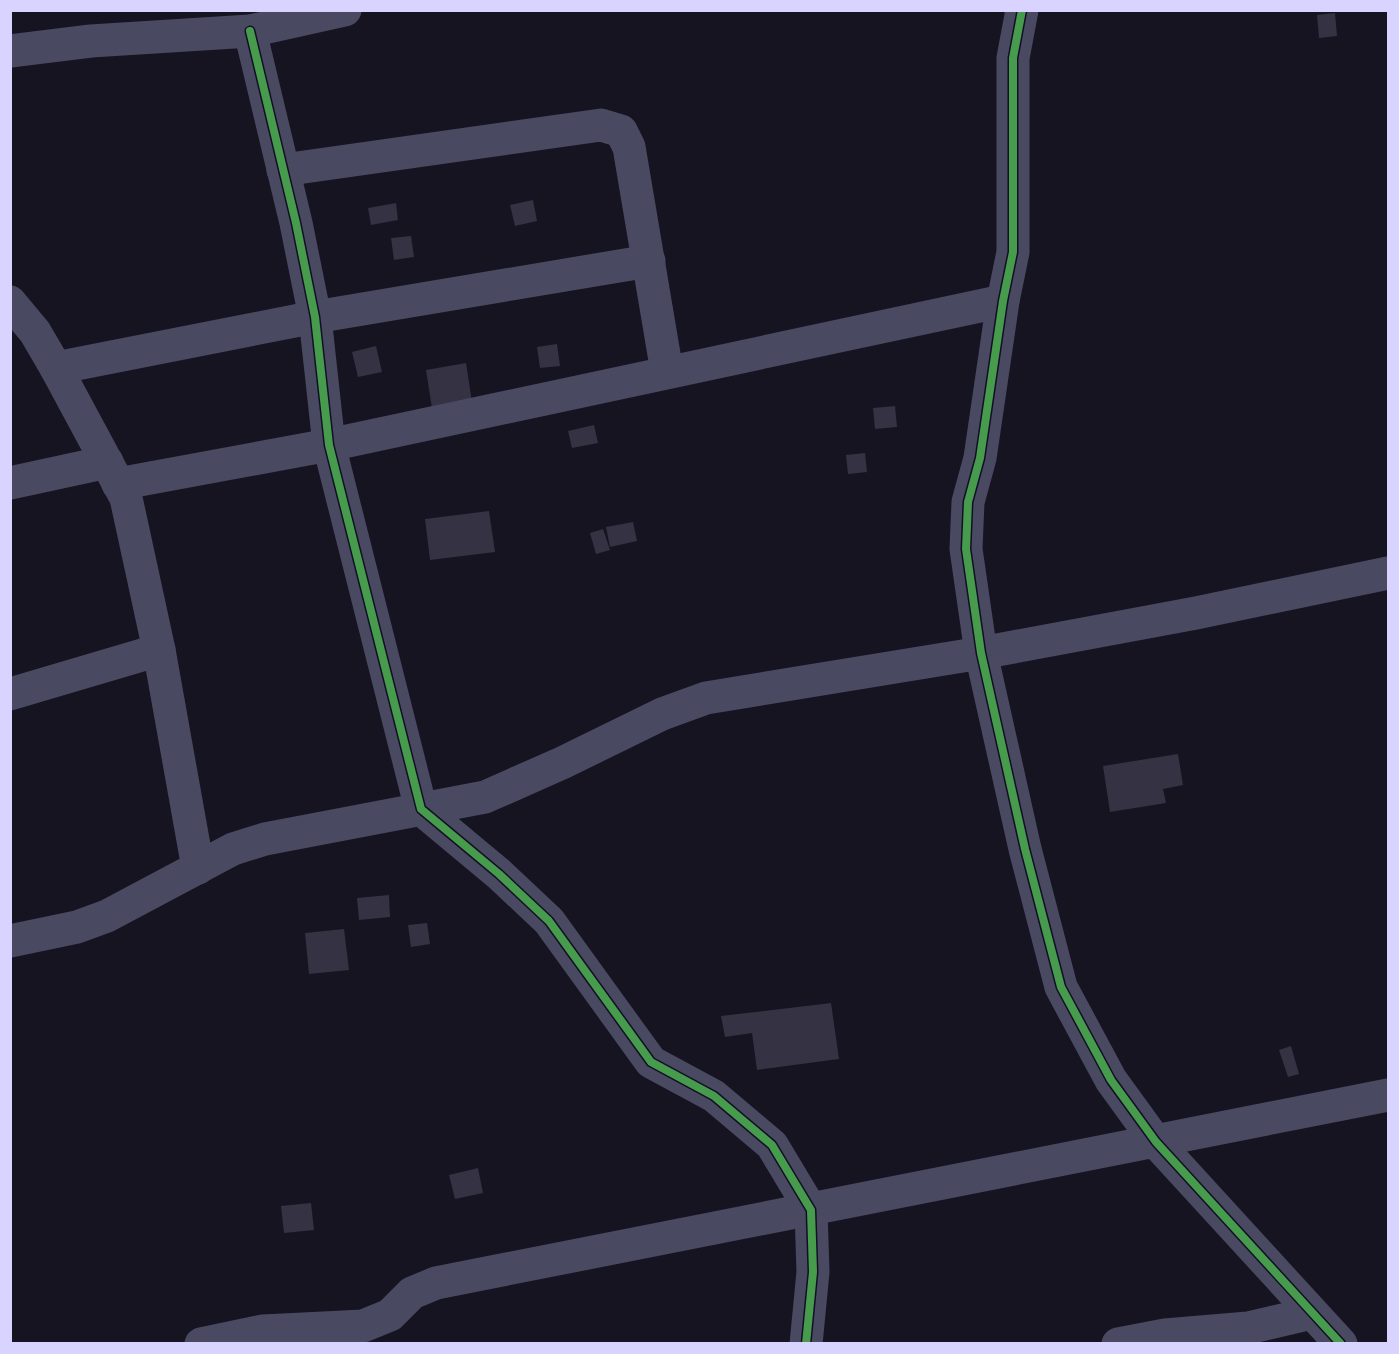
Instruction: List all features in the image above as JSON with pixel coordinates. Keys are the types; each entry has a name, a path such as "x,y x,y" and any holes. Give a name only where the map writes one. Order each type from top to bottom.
{"street":[{"path":"1022,10 1013,58 1013,252 1003,301 980,458 968,502 966,549 981,653 1025,849 1061,987 1112,1080 1156,1142 1341,1344"},
{"path":"10,51 91,41 250,31 324,13"},
{"path":"250,31 315,317 329,445 421,809 499,874 549,921 651,1062 714,1096 772,1145 811,1210 813,1272 806,1344"},
{"path":"283,170 601,125 621,132 629,147 667,372"},
{"path":"56,368 315,317 649,261"},
{"path":"10,483 113,473 329,445 1003,301"},
{"path":"11,303 35,333 56,368 126,498 159,650 198,868"},
{"path":"10,941 77,927 107,916 233,849 265,839 484,797 562,763 662,714 706,698 981,653 1196,613 1389,573"},
{"path":"10,694 159,650"},
{"path":"201,1344 264,1331 363,1326 390,1315 412,1293 436,1283 1389,1095"},
{"path":"1118,1344 1165,1335 1248,1328 1312,1313"}],"building":[{"path":"1335,13 1337,36 1319,38 1317,15"},
{"path":"533,200 537,221 515,226 510,205"},
{"path":"396,203 398,220 371,225 368,208"},
{"path":"411,236 414,257 394,260 391,238"},
{"path":"557,344 560,366 540,368 537,347"},
{"path":"376,346 382,372 358,377 352,352"},
{"path":"466,363 472,402 432,408 426,370"},
{"path":"895,406 897,427 875,429 873,408"},
{"path":"594,425 598,443 572,448 568,431"},
{"path":"865,453 867,472 848,474 846,455"},
{"path":"489,511 495,552 430,560 425,519"},
{"path":"633,522 637,541 610,547 606,527"},
{"path":"603,529 610,550 596,554 590,533"},
{"path":"1178,754 1183,785 1163,789 1166,803 1110,812 1103,766"},
{"path":"389,895 390,917 359,920 357,898"},
{"path":"427,923 430,944 411,947 408,925"},
{"path":"344,929 349,970 309,974 305,933"},
{"path":"831,1003 839,1059 757,1070 752,1033 725,1037 721,1016"},
{"path":"1291,1046 1299,1074 1288,1077 1279,1050"},
{"path":"478,1168 483,1193 455,1199 449,1175"},
{"path":"311,1203 314,1230 284,1233 281,1206"}],"cycle path":[{"path":"1022,10 1013,58 1013,252 1003,301 980,458 968,502 966,549 981,653 1025,849 1061,987 1111,1080 1156,1142 1341,1344"},
{"path":"250,31 296,223 315,317 329,445 421,809 499,874 549,921 651,1062 714,1096 772,1145 811,1210 813,1272 806,1344"}]}
